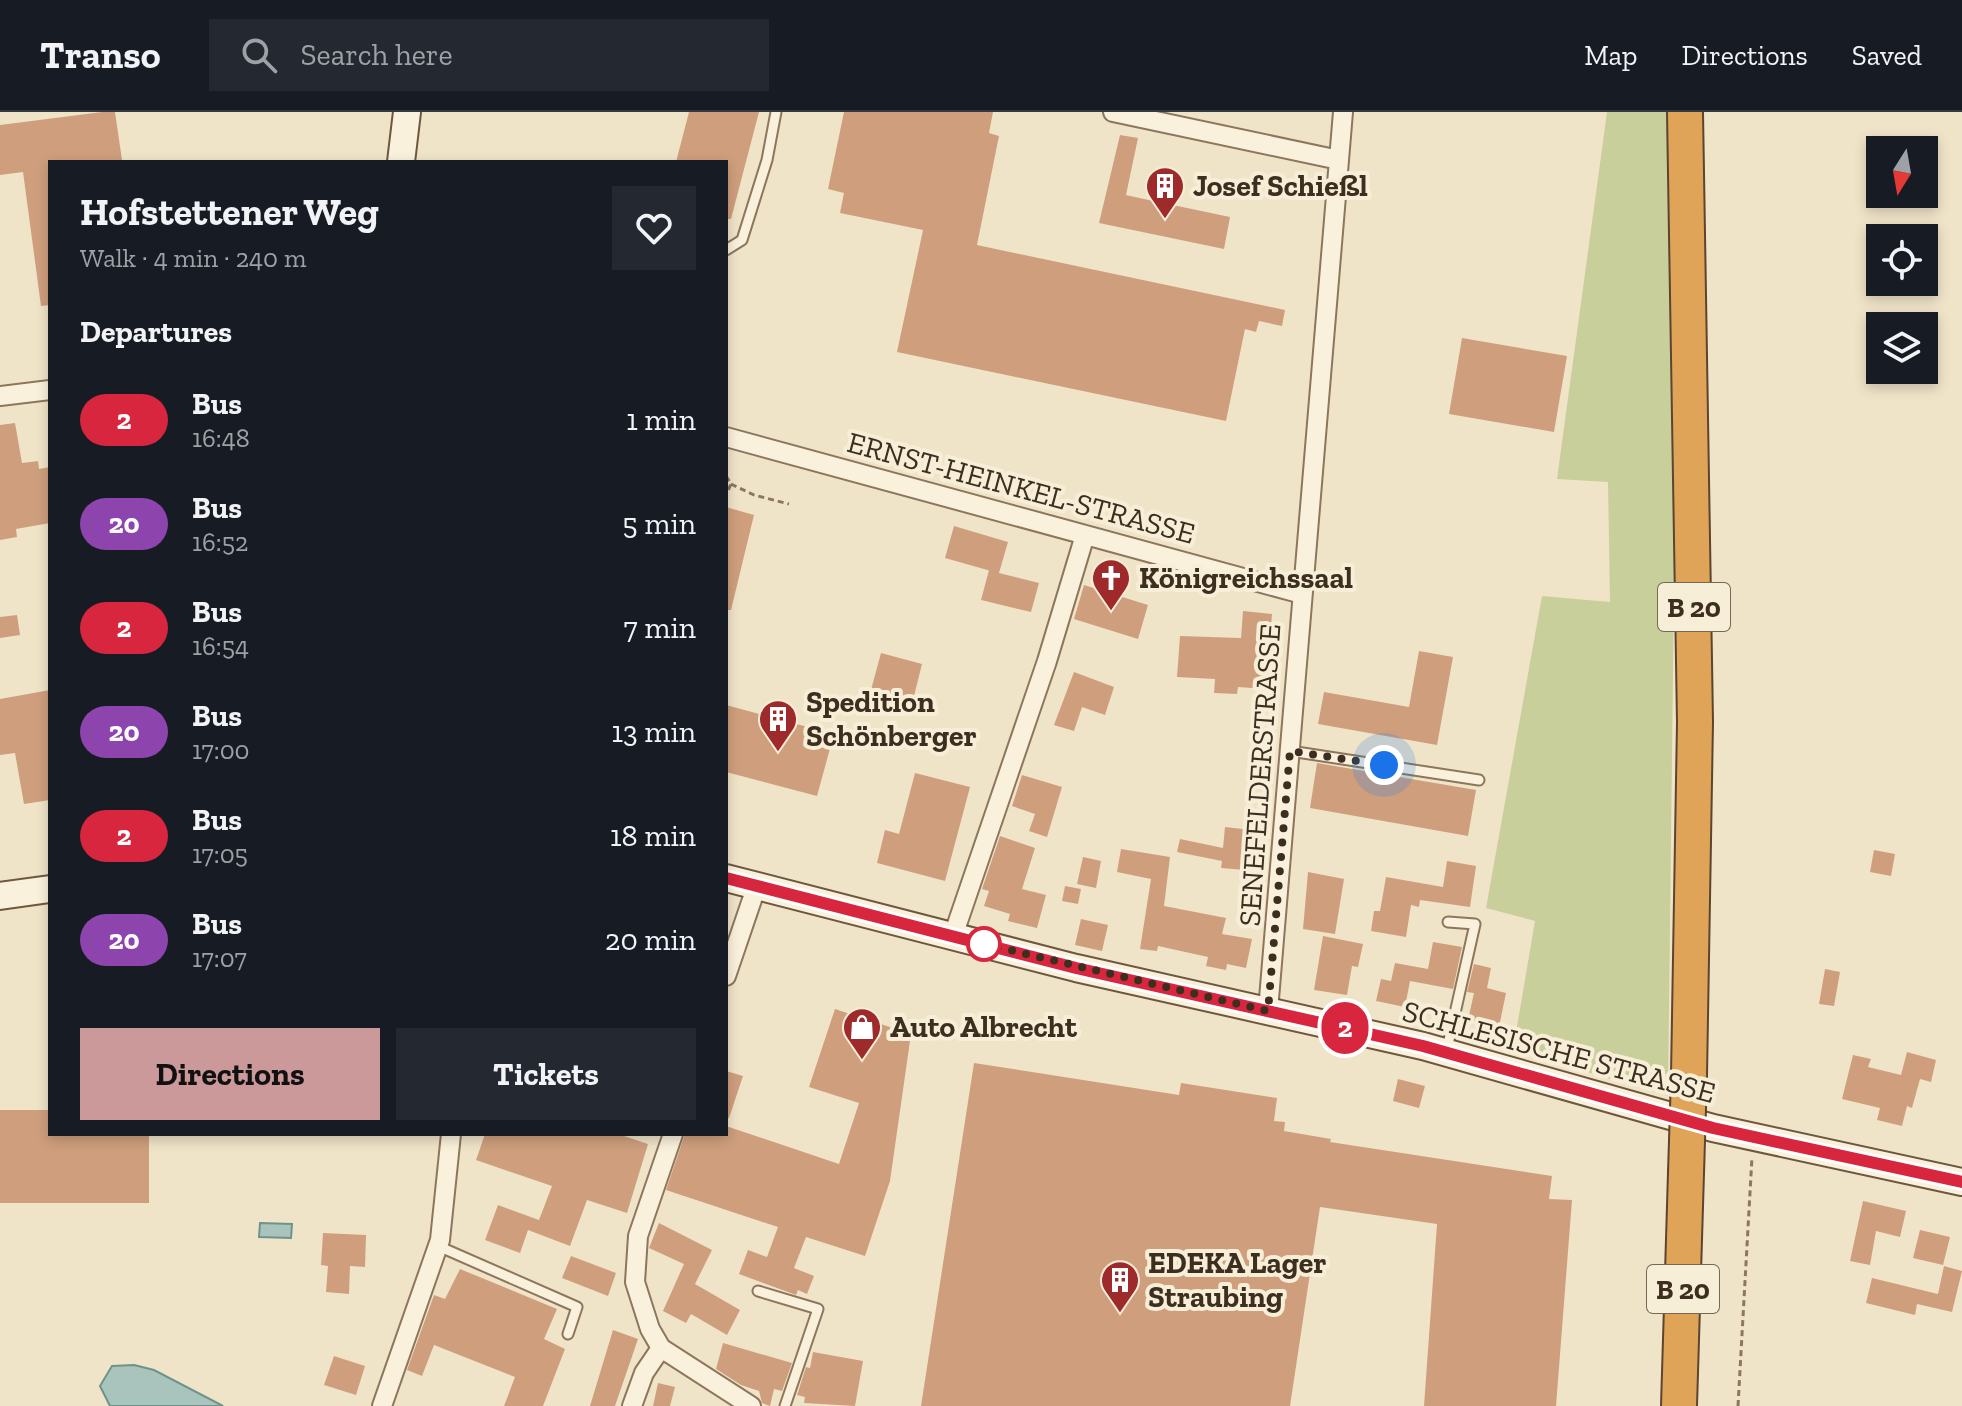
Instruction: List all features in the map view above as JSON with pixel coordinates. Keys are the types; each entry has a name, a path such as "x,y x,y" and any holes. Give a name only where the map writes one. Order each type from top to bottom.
{"highway":[{"name":"B 20","path":"1679,1406 1695,722 1685,112"}],"street":[{"path":"401,160 407,112"},
{"path":"1113,112 1339,160"},
{"name":"SENEFELDERSTRASSE","path":"1268,1011 1343,112"},
{"path":"0,396 48,390"},
{"name":"ERNST-HEINKEL-STRASSE","path":"728,438 1302,594"},
{"path":"953,936 1047,661 1085,535"},
{"name":"SCHLESISCHE STRASSE","path":"728,878 953,936 1446,1052 1651,1112 1962,1182"},
{"path":"728,970 757,885"},
{"path":"0,896 48,889"},
{"path":"382,1406 438,1246 451,1136"},
{"path":"672,1136 638,1236 634,1259 635,1282 661,1348 751,1406"},
{"path":"632,1406 644,1373 661,1348"}],"lane":[{"path":"728,249 742,240 767,160 776,112"},
{"path":"1290,751 1479,780"},
{"path":"1446,1052 1475,924 1448,922"},
{"path":"438,1246 577,1307 568,1334"},
{"path":"758,1291 818,1309 785,1406"}],"path":[{"path":"728,479 731,484 754,495 789,504"},
{"path":"728,491 731,484"},
{"path":"1738,1406 1754,1137"}],"green space":[{"path":"1607,112 1670,112 1675,503 1668,1096 1513,1050 1535,921 1486,908 1542,596 1610,602 1608,482 1557,479"}],"water":[{"path":"260,1223 292,1224 291,1238 259,1237"},
{"path":"134,1365 154,1370 223,1406 110,1406 100,1386 112,1366"}],"building":[{"path":"115,112 122,160 48,160 48,305 41,306 23,172 0,175 0,125"},
{"path":"689,112 759,112 731,219 728,219 728,160 677,160"},
{"path":"844,112 993,112 989,133 999,136 977,245 1285,310 1282,326 1259,321 1256,332 1245,329 1226,421 897,352 923,230 840,213 844,193 828,189"},
{"name":"Josef Schießl","path":"1120,135 1138,138 1126,195 1153,201 1155,190 1170,193 1168,204 1230,217 1224,249 1099,223"},
{"path":"1462,338 1567,356 1554,432 1449,414"},
{"path":"15,423 22,463 38,461 39,469 48,467 48,523 16,529 17,537 0,540 0,425"},
{"path":"728,508 754,515 731,610 728,610"},
{"path":"954,526 1008,542 999,573 1039,583 1031,612 981,600 989,570 945,558"},
{"name":"Königreichssaal","path":"1084,585 1148,605 1138,639 1074,619"},
{"path":"1243,611 1272,614 1266,689 1238,687 1237,694 1214,693 1215,679 1177,677 1180,636 1241,638"},
{"path":"17,615 20,635 0,638 0,617"},
{"path":"1419,651 1453,657 1437,745 1318,724 1324,692 1409,707"},
{"path":"881,653 922,664 910,712 868,701"},
{"path":"1074,672 1114,687 1105,715 1082,707 1074,731 1054,725"},
{"path":"48,690 48,800 24,804 15,753 0,755 0,699"},
{"name":"Spedition Schönberger","path":"728,706 834,734 817,796 728,773"},
{"path":"1317,763 1476,790 1468,836 1310,808"},
{"path":"915,773 970,787 945,881 877,863 885,830 899,834"},
{"path":"1022,775 1062,787 1047,837 1029,831 1035,814 1012,806"},
{"path":"1225,827 1261,831 1257,871 1221,868 1222,861 1177,852 1180,839 1223,848"},
{"path":"1000,836 1035,848 1022,889 1046,895 1037,928 1008,921 1010,914 984,906 989,891 982,889"},
{"path":"1121,849 1170,857 1164,906 1226,918 1222,934 1252,939 1246,968 1227,964 1226,970 1206,966 1208,957 1158,946 1157,951 1140,949 1151,879 1117,872"},
{"path":"1874,850 1895,854 1891,876 1870,872"},
{"path":"1083,857 1101,861 1096,888 1077,884"},
{"path":"1447,861 1476,866 1470,907 1420,900 1419,907 1411,905 1406,937 1371,931 1374,911 1380,911 1386,877 1443,887"},
{"path":"1308,872 1344,879 1335,934 1303,929"},
{"path":"1065,886 1081,889 1078,904 1062,901"},
{"path":"1081,919 1108,925 1102,951 1075,945"},
{"path":"1323,936 1363,944 1358,967 1352,966 1347,995 1314,990"},
{"path":"1433,942 1462,947 1453,989 1410,981 1405,1007 1376,1001 1381,979 1391,981 1395,963 1428,969"},
{"path":"1474,964 1491,968 1487,988 1506,993 1499,1027 1468,1020 1474,993 1467,992"},
{"path":"1825,969 1840,972 1834,1006 1819,1004"},
{"path":"835,1009 911,1034 890,1181 865,1256 806,1237 794,1268 814,1276 807,1294 798,1290 796,1295 739,1274 748,1250 767,1257 778,1227 666,1190 684,1136 728,1136 728,1127 839,1164 859,1103 809,1087"},
{"path":"1907,1052 1936,1060 1931,1082 1920,1079 1912,1108 1907,1106 1902,1126 1877,1120 1880,1108 1842,1099 1853,1055 1871,1059 1868,1067 1901,1075"},
{"name":"EDEKA Lager Straubing","path":"974,1063 1179,1095 1181,1083 1277,1098 1274,1121 1285,1122 1284,1131 1331,1139 1330,1142 1552,1176 1549,1199 1572,1200 1556,1406 1424,1406 1437,1224 1320,1207 1290,1406 921,1406"},
{"path":"728,1072 743,1076 728,1118"},
{"path":"1398,1079 1425,1086 1419,1108 1393,1101"},
{"path":"0,1110 48,1110 48,1136 149,1136 149,1203 0,1203"},
{"path":"484,1136 624,1136 648,1144 627,1213 587,1200 570,1246 528,1230 520,1253 485,1240 498,1205 539,1220 552,1186 476,1160"},
{"path":"1863,1201 1906,1211 1900,1237 1876,1231 1870,1265 1850,1261"},
{"path":"659,1223 712,1250 695,1284 740,1310 727,1335 691,1314 686,1323 663,1311 684,1264 649,1248"},
{"path":"1920,1230 1950,1237 1943,1265 1913,1258"},
{"path":"323,1233 366,1235 365,1267 350,1266 349,1294 326,1292 328,1266 321,1265"},
{"path":"571,1256 616,1273 608,1296 562,1278"},
{"path":"1944,1266 1962,1271 1952,1312 1917,1304 1915,1315 1866,1303 1872,1278 1938,1294"},
{"path":"460,1269 557,1309 544,1339 565,1349 543,1406 504,1406 515,1377 434,1345 422,1376 407,1370 434,1295 445,1299"},
{"path":"613,1330 638,1339 615,1406 590,1406"},
{"path":"723,1343 792,1363 782,1391 774,1389 770,1406 762,1403 759,1391 741,1385 716,1369"},
{"path":"813,1352 863,1361 855,1406 804,1403 805,1397 797,1395 806,1367 810,1368"},
{"path":"334,1356 365,1366 356,1395 324,1385"},
{"path":"658,1383 675,1387 670,1406 653,1406"}],"bus line":[{"name":"2","path":"728,879 1076,968 1423,1046 1713,1128 1962,1182"}],"place":[{"name":"Josef Schießl","path":"1165,220"},
{"name":"Königreichssaal","path":"1111,612"},
{"name":"Spedition Schönberger","path":"778,753"},
{"name":"Auto Albrecht","path":"862,1061"},
{"name":"EDEKA Lager Straubing","path":"1120,1314"}],"route":[{"path":"984,944 1268,1011 1290,751 1384,765"}]}
